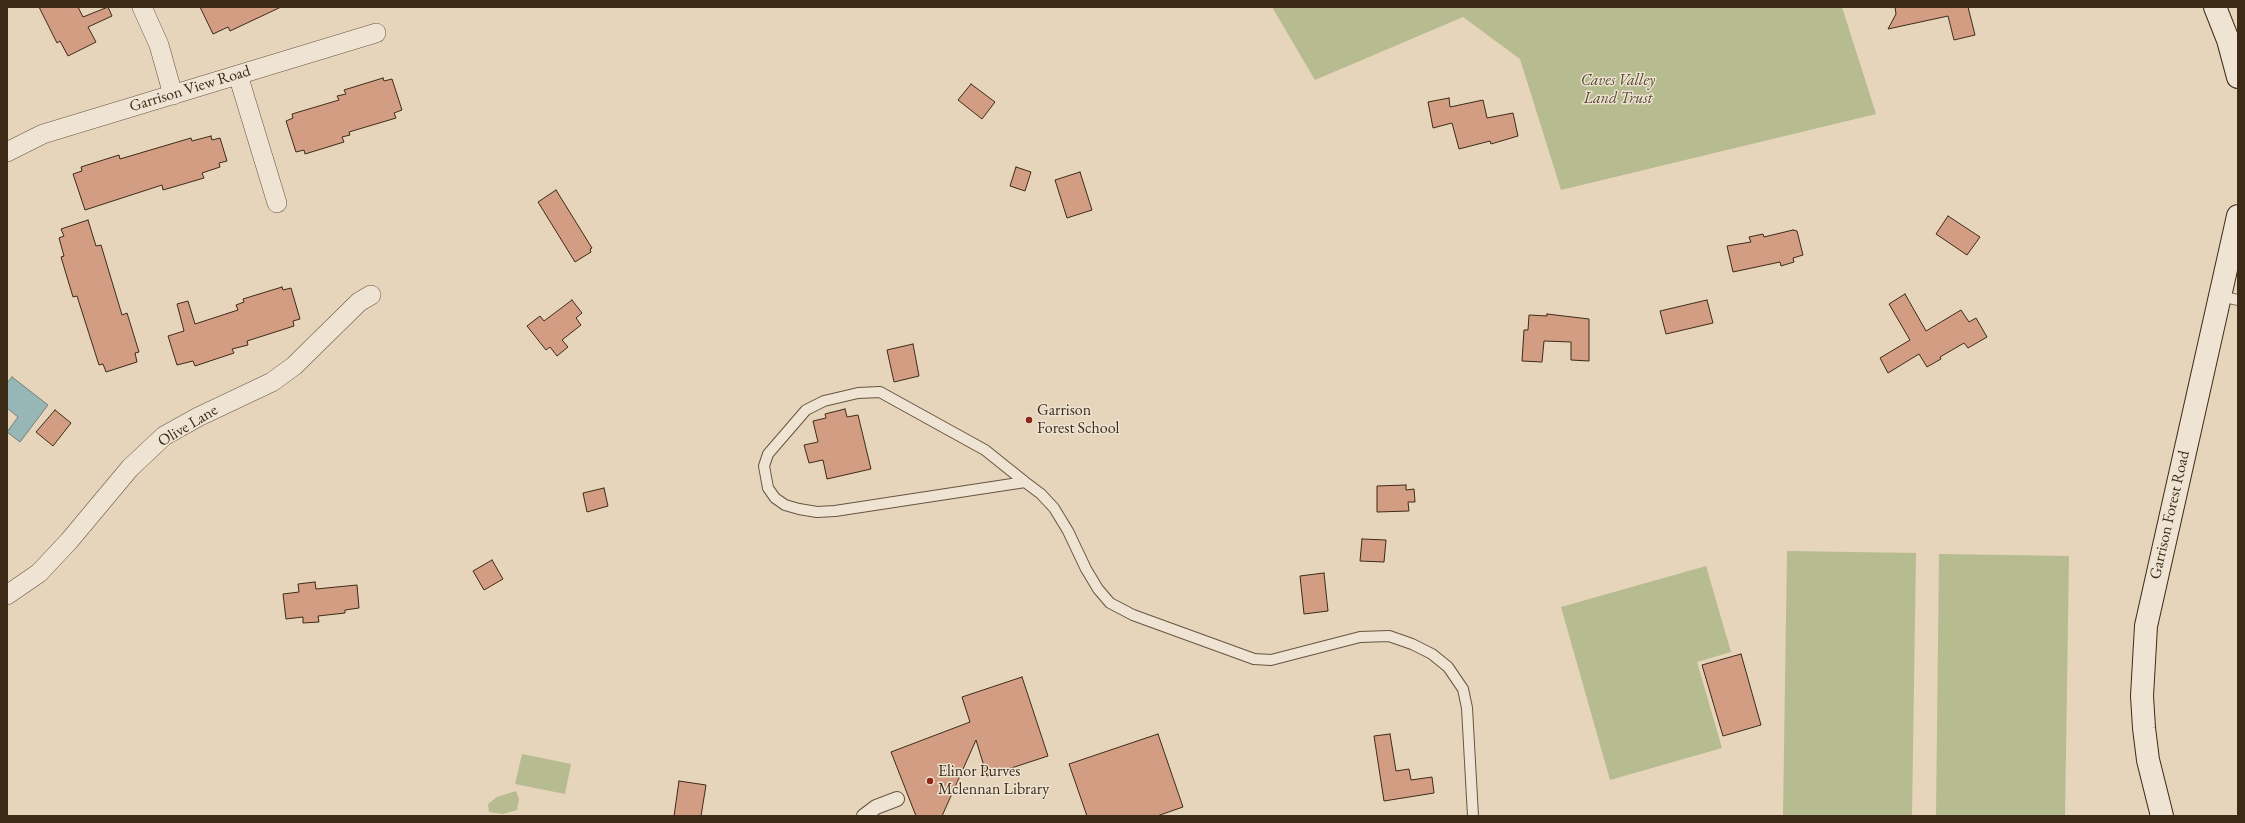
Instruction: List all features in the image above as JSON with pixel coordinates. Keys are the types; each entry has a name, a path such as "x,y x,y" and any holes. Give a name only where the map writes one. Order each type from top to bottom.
{"main road":[{"path":"2215,7 2228,40 2238,77"},
{"name":"Garrison Forest Road","path":"2162,816 2148,760 2143,715 2142,667 2146,626 2229,298 2238,216"}],"street":[{"path":"142,7 159,44 173,95"},
{"name":"Garrison View Road","path":"7,152 43,134 376,33"},
{"path":"238,75 277,203"},
{"name":"Olive Lane","path":"7,595 39,573 69,541 130,468 164,436 198,417 255,391 278,378 294,366 359,302 371,295"},
{"path":"864,816 876,807 897,798"}],"lane":[{"path":"1025,482 835,511 817,512 785,505 775,498 768,488 764,466 768,454 806,410 824,401 858,393 880,392 985,450 1025,482 1054,508 1068,531 1086,569 1098,589 1110,603 1133,615 1254,658 1271,660 1360,637 1389,636 1412,644 1432,654 1448,667 1463,689 1467,708 1473,816"}],"green space":[{"name":"Caves Valley Land Trust","path":"1272,7 1842,7 1876,114 1561,190 1520,59 1463,17 1315,80"},
{"path":"1787,551 1916,553 1912,816 1783,816"},
{"path":"1939,554 2069,556 2065,816 1936,816"},
{"path":"1706,566 1731,652 1697,662 1722,748 1610,780 1561,607"},
{"path":"522,754 571,764 565,794 515,784"},
{"path":"516,791 519,799 517,810 503,814 489,812 488,804 497,797"}],"water":[{"path":"12,377 48,405 20,442 7,432 18,417 7,408 7,383"}],"building":[{"path":"39,7 78,7 83,17 108,7 112,16 88,27 96,42 68,56 60,41 57,43"},
{"path":"200,7 281,7 230,31 228,27 213,34"},
{"path":"1895,7 1968,7 1975,35 1954,40 1948,16 1888,29 1896,14"},
{"path":"383,78 384,81 392,79 402,110 394,113 396,118 349,132 350,135 342,137 344,142 305,154 304,150 296,152 286,121 293,118 292,114 339,100 337,96 346,94 344,90"},
{"path":"971,84 995,102 982,119 958,100"},
{"path":"1449,98 1450,107 1483,100 1487,118 1513,113 1518,136 1491,144 1490,141 1459,149 1452,123 1433,128 1428,102"},
{"path":"211,136 212,140 220,138 227,161 219,163 220,167 202,173 204,178 163,190 162,185 85,210 73,174 82,171 81,167 119,155 120,159 191,138 192,141"},
{"path":"1016,167 1031,172 1025,191 1010,186"},
{"path":"1080,172 1092,210 1067,218 1055,180"},
{"path":"556,190 592,248 590,249 591,252 575,262 538,202"},
{"path":"1948,216 1980,237 1967,255 1936,234"},
{"path":"88,220 96,246 101,245 122,315 127,313 139,352 135,353 137,362 106,372 103,364 99,365 77,296 73,297 61,257 64,256 59,238 64,236 61,229"},
{"path":"1793,230 1797,231 1803,255 1793,258 1794,262 1781,266 1780,262 1733,272 1727,246 1751,242 1749,237 1763,234 1764,237"},
{"path":"282,287 283,290 291,288 300,319 293,321 294,326 247,341 248,345 232,349 234,353 195,366 193,361 177,365 168,336 184,331 177,304 188,301 195,324 238,310 236,305 244,302 243,299"},
{"path":"1905,294 1926,331 1961,310 1969,322 1976,318 1987,337 1968,348 1964,343 1940,357 1941,359 1927,367 1919,354 1888,373 1880,358 1910,340 1889,304"},
{"path":"572,300 582,313 576,318 581,325 562,340 568,347 557,356 550,347 546,350 527,326 540,316 544,321"},
{"path":"1707,300 1713,323 1666,334 1660,311"},
{"path":"1547,314 1589,319 1589,361 1571,360 1571,342 1544,341 1542,362 1522,361 1524,330 1528,330 1529,315 1547,316"},
{"path":"913,344 919,376 894,382 887,350"},
{"path":"845,409 847,417 858,415 871,469 827,479 823,460 809,463 804,445 818,442 813,421 826,418 825,414"},
{"path":"55,410 71,423 53,446 36,432"},
{"path":"1406,485 1406,490 1414,489 1415,502 1408,502 1409,511 1377,512 1377,486"},
{"path":"604,488 608,506 587,512 583,493"},
{"path":"1362,539 1386,540 1384,562 1360,561"},
{"path":"492,560 503,579 484,590 473,571"},
{"path":"1324,573 1328,611 1304,614 1300,576"},
{"path":"315,582 316,589 357,585 359,608 345,610 345,613 318,616 319,622 303,623 303,617 286,619 283,594 299,592 298,584"},
{"path":"1741,654 1761,725 1723,736 1702,665"},
{"path":"1022,677 1048,756 987,776 976,740 942,816 916,816 891,752 970,722 962,697"},
{"path":"1158,734 1183,807 1157,816 1087,816 1069,764"},
{"path":"1390,734 1396,771 1409,769 1411,780 1432,777 1434,793 1384,801 1374,736"},
{"path":"679,781 706,785 701,816 674,816"}],"place":[{"name":"Garrison Forest School","path":"1029,420"},
{"name":"Elinor Purves Mclennan Library","path":"930,781"}]}
